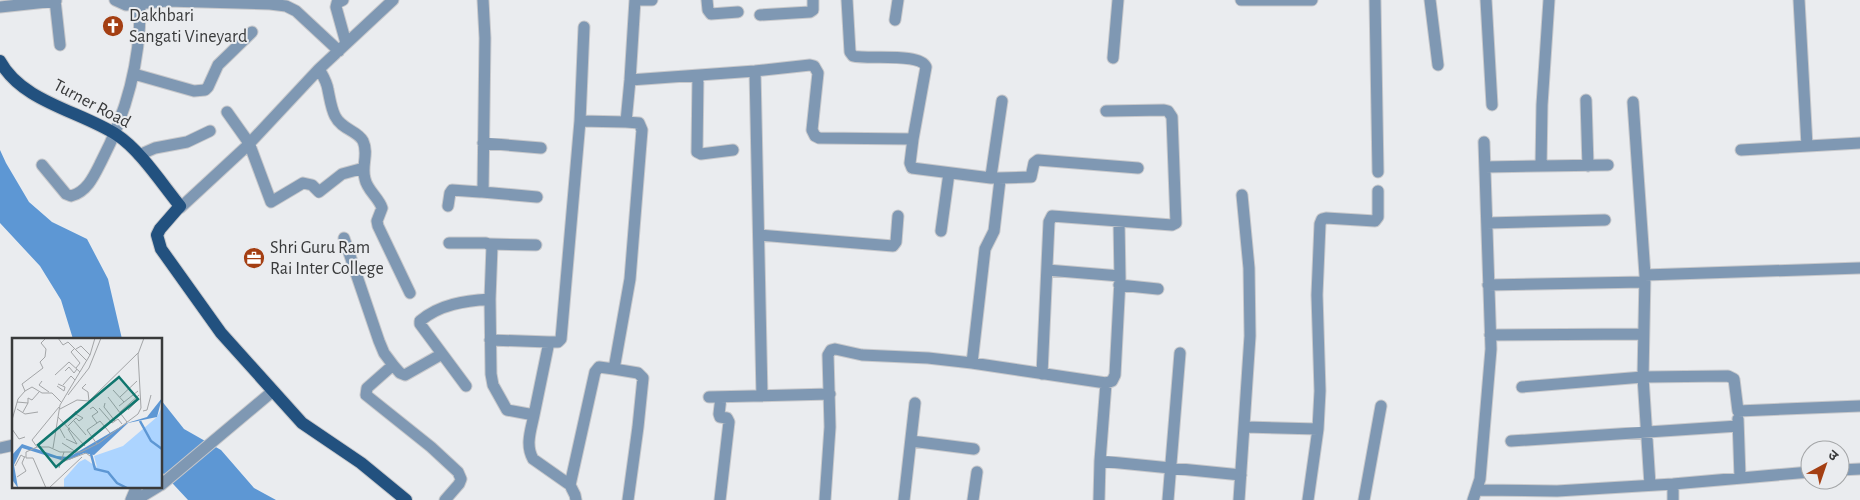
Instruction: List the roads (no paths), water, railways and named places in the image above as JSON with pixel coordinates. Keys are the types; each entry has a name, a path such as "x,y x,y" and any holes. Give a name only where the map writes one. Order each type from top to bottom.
{"main road":[{"name":"Turner Road","path":"0,61 12,79 23,87 63,109 116,134 131,146 180,208"},
{"path":"180,208 160,229 157,235 161,249 221,333 302,423 361,463 406,500"}],"street":[{"path":"115,0 126,4 176,1 286,6 296,11 343,47"},
{"path":"342,0 337,3 336,7 343,47"},
{"path":"180,208 249,143 319,69 393,0"},
{"path":"482,192 485,38 483,0"},
{"path":"626,122 635,0 652,0"},
{"path":"707,0 708,10 711,14 738,12"},
{"path":"760,15 810,12 813,10 813,0"},
{"path":"847,0 850,52 852,56 910,58 921,60 925,63 910,163 912,168 995,178 1031,177 1034,163 1038,160 1138,168"},
{"path":"895,20 898,0"},
{"path":"1113,58 1118,0"},
{"path":"1241,0 1312,0"},
{"path":"1376,0 1378,172"},
{"path":"1430,0 1438,65"},
{"path":"1486,0 1492,106"},
{"path":"1541,166 1542,105 1549,0"},
{"path":"1799,0 1808,146"},
{"path":"0,7 55,1 60,45"},
{"path":"42,165 66,194 71,196 77,194 86,186 116,134 128,100 140,43 140,3"},
{"path":"490,340 558,342 561,339 580,121 584,27"},
{"path":"134,74 194,91 205,90 218,65 252,32"},
{"path":"630,80 755,72 807,65 814,66 818,73 812,130 815,136 819,138 913,139"},
{"path":"319,69 325,79 332,108 338,122 344,128 358,135 366,149 365,181 382,208 377,221 379,232 410,293"},
{"path":"755,72 762,396"},
{"path":"698,76 697,152 701,154 733,150"},
{"path":"1586,100 1588,166"},
{"path":"972,363 986,249 994,231 995,178 1002,101"},
{"path":"1633,102 1644,279 1643,378 1650,484"},
{"path":"1042,374 1049,222 1052,216 1172,225 1176,223 1172,117 1168,111 1164,110 1106,111"},
{"path":"227,112 249,143 271,202 303,183 312,185 319,192 342,174 364,168"},
{"path":"580,121 639,123 642,130 630,279 614,369"},
{"path":"139,156 155,148 188,142 210,131"},
{"path":"1484,142 1490,335 1487,407 1480,479 1475,495 1673,484 1800,473"},
{"path":"483,143 541,148"},
{"path":"1741,150 1860,143"},
{"path":"1485,167 1608,165"},
{"path":"941,231 949,173"},
{"path":"448,206 452,190 537,197"},
{"path":"1308,500 1318,429 1320,391 1317,295 1321,221 1326,218 1375,221 1378,217 1378,191"},
{"path":"1240,500 1250,336 1250,291 1242,194"},
{"path":"759,235 892,246 896,242 898,216"},
{"path":"1487,224 1604,220"},
{"path":"825,500 829,461 830,394 828,355 831,350 928,358 1106,383 1112,381 1115,375 1119,280 1119,222"},
{"path":"344,238 379,341 384,353 393,365 400,373 405,375 442,354"},
{"path":"449,243 536,245"},
{"path":"490,244 492,248 490,340 493,385 507,410 534,415"},
{"path":"1488,285 1860,268"},
{"path":"1047,270 1119,280 1158,289"},
{"path":"466,386 420,324 420,321 443,307 454,303 490,299"},
{"path":"1490,335 1644,334"},
{"path":"549,342 528,443 529,453 533,459 570,485 576,500"},
{"path":"1168,500 1180,353"},
{"path":"393,365 368,388 366,394 431,447 458,472 461,480 445,500"},
{"path":"570,485 595,372 599,366 602,366 638,374 643,378 628,500"},
{"path":"1522,387 1643,378 1730,376 1734,379 1736,386 1740,477"},
{"path":"1099,500 1106,383"},
{"path":"163,483 273,390"},
{"path":"709,397 830,394"},
{"path":"720,500 729,422 727,418 719,414 721,397"},
{"path":"904,500 915,403"},
{"path":"1364,500 1381,406"},
{"path":"1738,412 1860,406"},
{"path":"1511,441 1738,426"},
{"path":"1245,427 1318,429"},
{"path":"910,441 974,449"},
{"path":"1100,461 1241,475"},
{"path":"973,500 977,472"},
{"path":"1673,484 1673,500"},
{"path":"132,500 136,488"},
{"path":"136,500 155,488"}],"water":[{"path":"0,150 29,202 52,222 87,239 108,279 122,338 73,338 61,300 40,266 0,223"},
{"path":"162,401 184,429 221,450 254,488 276,500 188,500 162,472"}],"place":[{"name":"Dakhbari Sangati Vineyard","path":"113,26"},
{"name":"Shri Guru Ram Rai Inter College","path":"254,258"}]}
